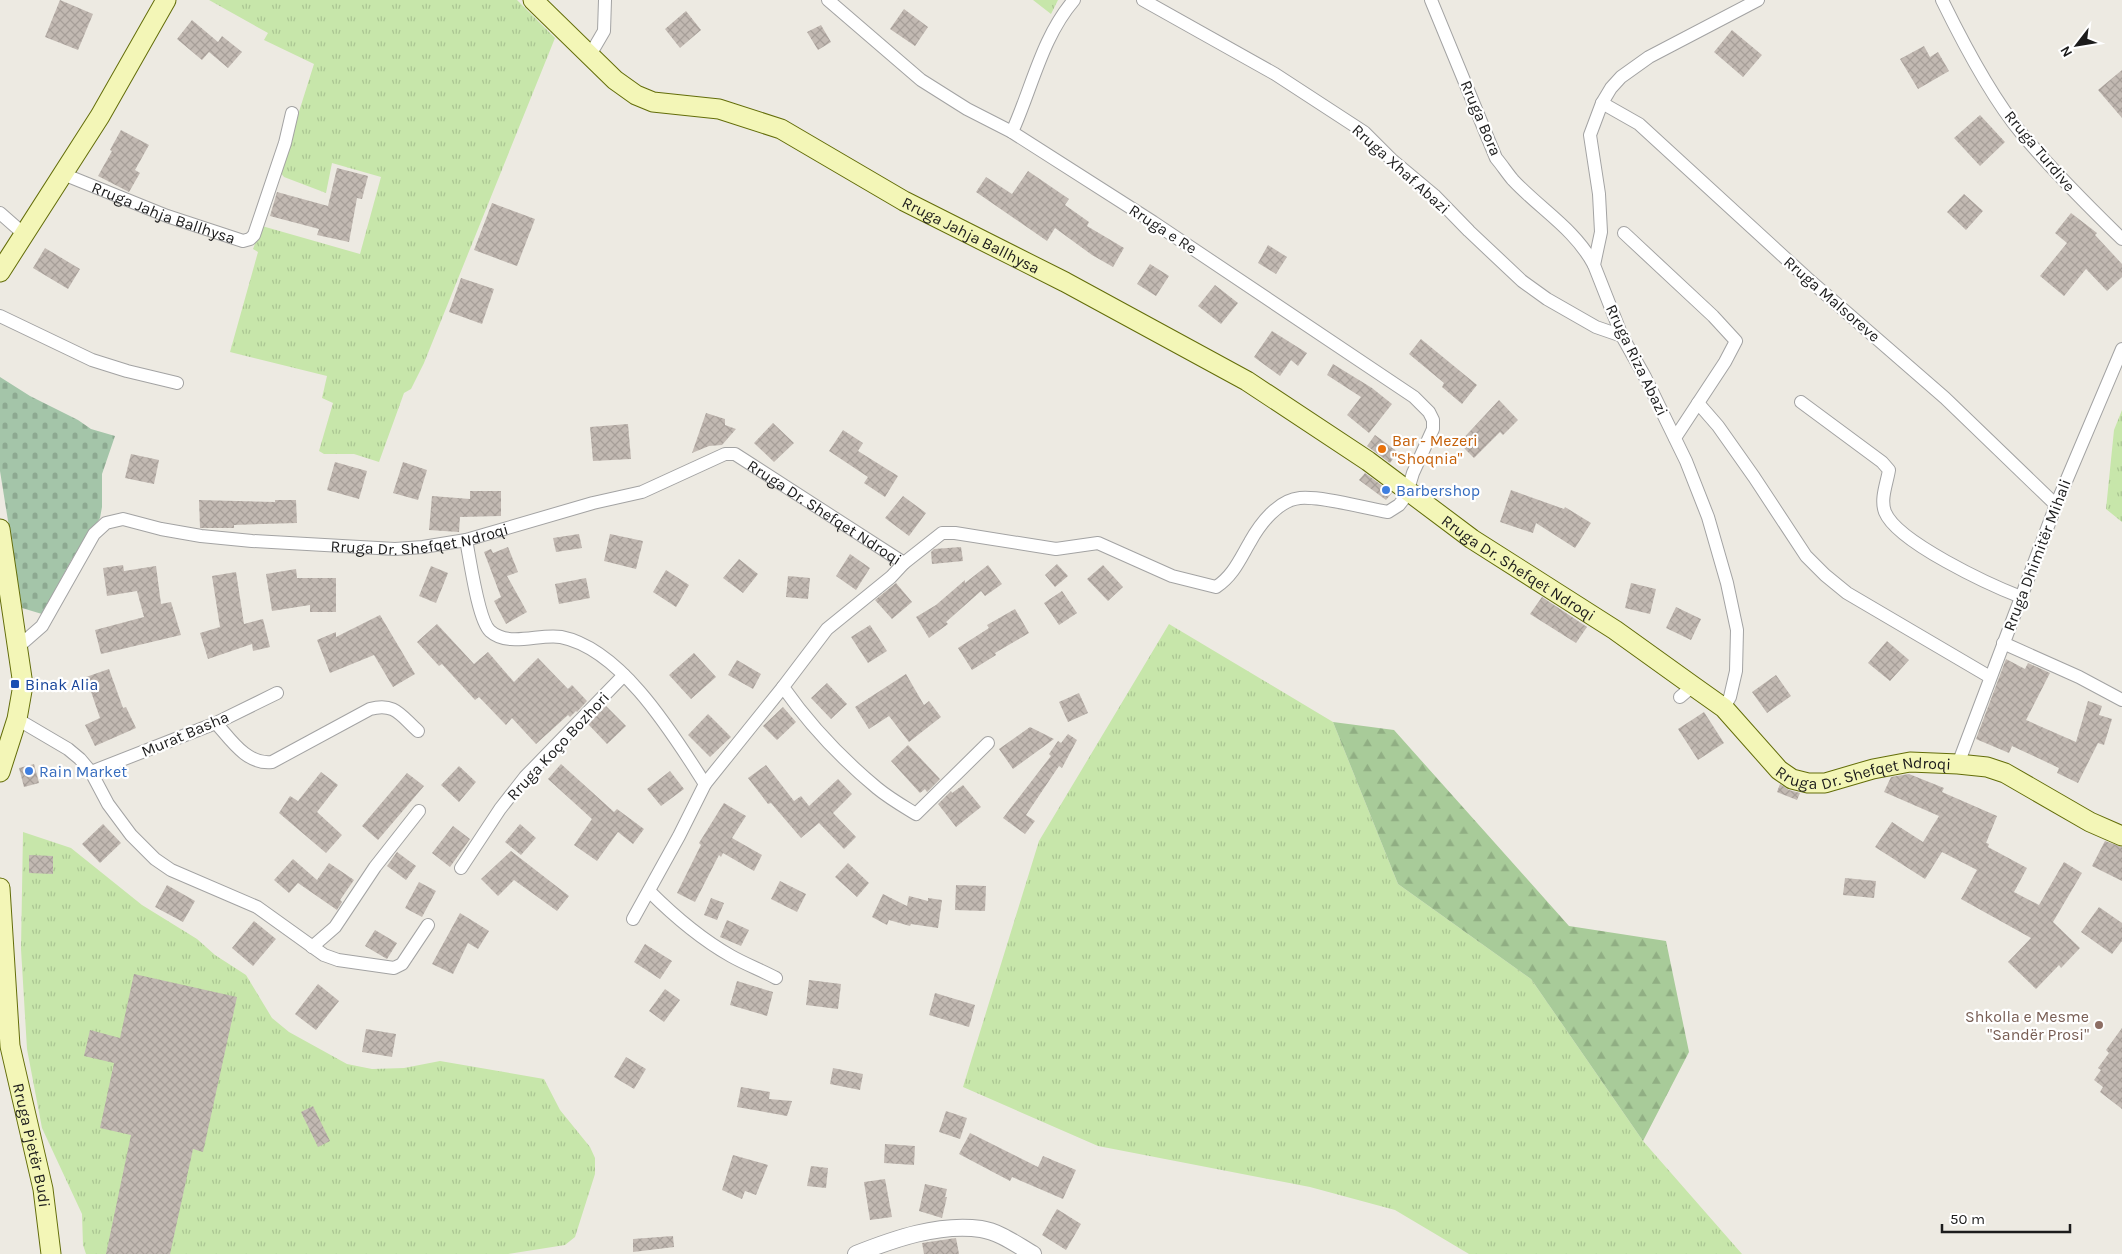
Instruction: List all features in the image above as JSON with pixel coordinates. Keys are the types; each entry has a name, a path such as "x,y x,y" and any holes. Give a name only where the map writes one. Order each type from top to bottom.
{"main road":[{"path":"0,272 100,116 166,0"},
{"name":"Rruga Jahja Ballhysa","path":"534,0 614,80 636,95 653,102 719,109 781,129 801,139 904,201 1065,282 1247,381 1312,422 1409,490"},
{"name":"Rruga Dr. Shefqet Ndroqi","path":"1409,490 1472,539 1615,630 1687,692 1724,708 1779,770 1792,779 1808,783 1825,783 1910,762 1987,767 2006,773 2090,822 2122,836"},
{"path":"0,529 23,685 17,719 0,772"},
{"name":"Rruga Pjetër Budi","path":"0,888 10,1046 43,1189 51,1254"}],"street":[{"path":"590,55 604,31 605,0"},
{"name":"Rruga e Re","path":"828,0 921,80 966,109 1012,132 1153,222 1414,397 1429,412 1433,420 1433,429 1413,474 1409,490"},
{"path":"1012,132 1028,89 1054,30 1074,0"},
{"name":"Rruga Xhaf Abazi","path":"1143,0 1275,74 1364,132 1522,281 1546,299 1596,327 1622,336"},
{"name":"Rruga Bora","path":"1430,0 1496,158 1513,180 1567,229 1587,252 1594,265"},
{"path":"1594,265 1600,232 1599,194 1590,135 1602,104 1611,88 1621,77 1649,57 1758,0"},
{"name":"Rruga Turdive","path":"1942,0 1954,25 1994,94 2021,133 2122,239"},
{"name":"Rruga Malsoreve","path":"1602,104 1621,112 1639,124 1807,278 1945,398 2056,504"},
{"name":"Rruga Jahja Ballhysa","path":"63,174 167,216 244,241 250,239 254,234 285,142 292,113"},
{"path":"0,214 25,235"},
{"path":"1624,233 1713,316 1736,341 1726,362 1675,438"},
{"name":"Rruga Riza Abazi","path":"1594,265 1622,336 1645,377 1675,438 1708,517 1728,583 1737,630 1736,671 1730,697 1724,708"},
{"path":"0,316 92,360 177,383"},
{"name":"Rruga Dhimitër Mihali","path":"1958,764 2056,504 2122,349"},
{"path":"1801,402 1882,462 1889,470 1883,496 1884,507 1890,522 1926,549 1962,571 2021,597"},
{"path":"1698,403 1718,426 1806,556 1825,575 1847,593 1990,677"},
{"name":"Rruga Dr. Shefqet Ndroqi","path":"18,647 42,626 94,534 112,520 122,519 161,530 201,536 252,541 395,549 466,540 593,503 642,492 725,454 735,454 904,563 942,533 955,533 1056,549 1098,543 1172,576 1216,587 1226,581 1237,566 1258,527 1285,503 1300,498 1388,512 1399,505 1409,490"},
{"path":"466,540 483,620 491,631 504,638 561,637 587,647 610,661 662,719 705,784"},
{"path":"633,919 679,836 705,784 827,629 891,577 904,563"},
{"path":"2004,643 2079,677 2122,700"},
{"name":"Rruga Koço Bozhori","path":"462,868 500,809 525,777 624,675"},
{"path":"783,687 798,709 844,759 878,790 916,814 988,743"},
{"name":"Murat Basha","path":"92,772 216,723 277,692"},
{"path":"216,723 244,754 262,763 272,762 370,709 379,707 386,706 394,709 418,731"},
{"path":"17,719 68,749 80,759 92,772 119,820 155,859 171,870 257,906 324,956 338,960 394,968 405,960 428,925"},
{"path":"312,947 335,927 375,867 419,812"},
{"path":"649,891 665,907 704,938 731,956 776,978"},
{"path":"856,1254 929,1232 955,1227 982,1230 999,1235 1033,1254"}],"green space":[{"path":"209,0 517,0 555,38 424,363 411,389 404,393 379,462 354,454 324,454 319,451 333,403 322,398 327,376 230,352 258,252 253,249 262,226 360,254 381,177 332,163 326,193 284,177 280,172 314,64 264,40 268,33"},
{"path":"1033,0 1058,0 1051,14"},
{"path":"0,377 30,396 78,420 91,429 115,436 102,474 100,518 72,559 42,614 22,608 0,471"},
{"path":"2122,410 2122,522 2106,509 2114,430"},
{"path":"1169,624 1333,722 1398,884 1531,979 1643,1141 1742,1254 1469,1254 1395,1210 1310,1187 1098,1146 963,1087 1039,841"},
{"path":"1333,722 1394,730 1569,926 1666,941 1689,1052 1643,1141 1531,979 1398,884"},
{"path":"23,832 71,848 142,905 197,939 215,955 246,975 272,1018 289,1032 347,1064 372,1069 404,1068 440,1061 544,1079 560,1110 590,1147 595,1158 595,1174 575,1237 565,1245 508,1254 86,1254 83,1245 82,1214 42,1128 27,1049 21,949"}],"building":[{"path":"60,0 93,14 78,50 45,37"},
{"path":"904,9 928,27 915,46 890,29"},
{"path":"686,11 701,30 680,48 665,29"},
{"path":"192,20 218,42 222,36 242,52 228,68 209,52 202,60 177,39"},
{"path":"821,25 831,42 818,50 807,32"},
{"path":"1732,30 1762,55 1743,77 1714,52"},
{"path":"1924,46 1930,57 1938,52 1949,71 1918,89 1900,59"},
{"path":"2122,70 2122,118 2098,90"},
{"path":"1980,115 2005,142 1980,166 1954,138"},
{"path":"121,130 149,145 135,170 140,173 129,192 98,176"},
{"path":"337,168 368,176 362,199 357,198 349,242 317,235 319,229 270,216 277,192 328,206"},
{"path":"1028,171 1069,199 1065,205 1089,222 1087,226 1124,248 1113,267 1092,255 1055,228 1047,241 976,192 986,177 1012,194"},
{"path":"1964,194 1983,211 1966,230 1947,212"},
{"path":"492,203 535,219 517,266 474,250"},
{"path":"2071,213 2097,233 2095,235 2122,264 2122,277 2107,291 2086,269 2064,296 2040,276 2067,243 2055,233"},
{"path":"1268,245 1287,257 1276,274 1258,263"},
{"path":"45,248 80,269 68,289 33,268"},
{"path":"1150,264 1169,276 1156,296 1137,284"},
{"path":"461,278 494,289 482,324 449,312"},
{"path":"1215,285 1238,303 1221,324 1198,306"},
{"path":"1272,331 1307,353 1298,366 1291,360 1280,376 1254,357"},
{"path":"1421,339 1477,385 1462,404 1442,387 1444,383 1409,354"},
{"path":"1333,364 1372,388 1392,404 1369,433 1347,415 1361,397 1327,375"},
{"path":"1499,400 1518,420 1503,435 1500,432 1474,458 1459,443"},
{"path":"706,413 725,419 725,425 736,429 722,445 709,446 692,453"},
{"path":"773,423 794,443 774,462 754,443"},
{"path":"628,424 631,459 593,461 590,427"},
{"path":"843,430 863,443 858,451 898,476 885,497 864,483 868,477 829,451"},
{"name":"Bar - Mezeri \"Shoqnia\"","path":"1375,435 1398,452 1390,463 1367,446"},
{"path":"131,454 159,460 154,484 125,478"},
{"path":"335,462 367,471 359,499 327,490"},
{"path":"403,462 427,470 418,500 393,493"},
{"path":"1365,473 1392,493 1386,500 1359,480"},
{"path":"1511,490 1564,509 1565,507 1591,523 1575,548 1536,523 1533,533 1500,522"},
{"path":"470,491 501,491 501,516 460,517 459,532 429,530 432,496 470,499"},
{"path":"903,496 926,513 909,536 885,518"},
{"path":"199,500 275,502 275,500 296,500 297,523 234,525 234,528 200,528"},
{"path":"579,534 582,548 556,552 553,538"},
{"path":"610,534 643,541 636,569 604,561"},
{"path":"508,547 518,572 507,576 527,612 506,624 494,601 501,597 484,552 491,549 493,553"},
{"path":"961,547 963,561 932,564 931,552 934,549"},
{"path":"850,554 870,568 856,590 836,576"},
{"path":"739,559 758,574 743,593 723,578"},
{"path":"1057,564 1068,576 1055,587 1045,575"},
{"path":"123,565 124,571 156,566 161,604 171,602 181,635 101,654 95,630 144,617 137,591 107,596 103,568"},
{"path":"988,565 1002,584 985,596 981,591 946,622 948,624 929,638 916,617 936,605 965,580 965,583"},
{"path":"1103,565 1123,587 1108,601 1087,579"},
{"path":"431,566 448,573 436,603 419,596"},
{"path":"296,569 297,578 336,578 336,612 310,612 310,605 272,611 266,574"},
{"path":"666,570 689,585 676,607 653,592"},
{"path":"236,572 244,624 263,619 270,647 253,651 252,644 208,659 200,633 220,627 212,576"},
{"path":"788,576 810,578 808,599 786,597"},
{"path":"586,578 590,598 559,604 555,584"},
{"path":"896,583 912,602 892,619 875,600"},
{"path":"1631,583 1656,589 1650,614 1625,608"},
{"path":"1062,591 1077,613 1059,625 1044,603"},
{"path":"1542,597 1587,627 1576,643 1530,614"},
{"path":"1676,607 1701,619 1691,640 1666,628"},
{"path":"1015,609 1029,633 995,653 996,655 972,670 958,648 989,628 987,625"},
{"path":"380,615 415,674 393,687 374,655 330,673 317,640 336,632 336,637"},
{"path":"437,624 474,664 488,652 514,682 538,658 568,689 572,685 587,701 577,712 570,717 568,715 536,744 512,718 506,725 479,697 475,700 442,664 439,666 417,642"},
{"path":"870,625 887,651 868,663 851,637"},
{"path":"1887,641 1909,660 1890,681 1868,663"},
{"path":"694,653 716,677 691,699 669,675"},
{"path":"2006,659 2025,669 2028,663 2050,673 2026,720 2076,742 2088,701 2102,706 2099,715 2112,719 2104,745 2098,743 2078,783 2057,773 2059,768 2012,746 2009,753 1976,739"},
{"path":"737,660 761,674 753,689 728,675"},
{"path":"109,669 123,708 126,707 136,728 95,746 85,725 100,718 86,677"},
{"path":"906,674 924,705 929,701 941,717 909,742 889,716 869,729 855,707"},
{"path":"1776,675 1791,696 1767,713 1752,692"},
{"path":"827,683 847,704 831,719 811,698"},
{"path":"1079,693 1088,713 1068,722 1059,702"},
{"path":"606,706 626,726 607,744 588,724"},
{"path":"783,707 796,722 777,740 763,726"},
{"path":"1704,712 1724,743 1698,760 1678,729"},
{"path":"708,714 731,737 710,757 688,735"},
{"path":"1030,727 1054,739 1013,769 999,749"},
{"path":"1068,734 1077,740 1062,768 1059,766 1026,815 1035,821 1025,834 1003,818 1051,756 1049,754 1058,741 1061,743"},
{"path":"908,745 940,779 927,792 925,789 920,793 891,761"},
{"path":"34,764 39,783 24,787 19,768"},
{"path":"561,764 614,812 617,809 644,829 633,844 618,832 597,861 574,845 592,819 548,779"},
{"path":"766,765 794,801 801,796 809,806 838,779 852,794 833,813 856,837 844,849 819,823 801,838 771,803 768,804 748,778"},
{"path":"459,766 476,782 459,802 441,785"},
{"path":"670,771 684,789 661,806 647,789"},
{"path":"321,772 338,785 317,812 342,835 326,853 279,813 290,796 298,801"},
{"path":"407,773 424,786 378,840 362,826"},
{"path":"1909,774 1944,788 1942,792 1997,816 1986,843 1989,844 1988,847 2027,868 2014,892 2039,905 2064,862 2082,873 2053,922 2080,948 2061,968 2059,965 2036,989 2008,962 2031,938 1961,899 1977,870 1942,852 1925,879 1875,847 1892,822 1923,842 1939,816 1884,792 1891,777"},
{"path":"1780,784 1789,790 1800,793 1797,800 1777,792"},
{"path":"963,785 981,807 956,827 938,804 951,791 952,793"},
{"path":"724,803 746,816 732,838 762,855 754,871 723,853 721,857 719,855 695,902 677,893 701,845 699,843"},
{"path":"103,824 121,843 100,863 82,844"},
{"path":"520,824 536,838 521,855 505,842"},
{"path":"453,826 470,839 450,867 432,853"},
{"path":"2105,841 2122,847 2122,881 2092,866"},
{"path":"511,851 569,896 557,911 514,880 498,896 481,879"},
{"path":"397,852 416,866 406,880 387,866"},
{"path":"29,855 53,856 53,874 29,873"},
{"path":"293,859 317,880 329,863 354,880 340,900 342,902 337,910 298,883 289,893 274,880"},
{"path":"848,863 869,883 857,897 835,877"},
{"path":"1845,878 1876,881 1874,898 1843,895"},
{"path":"780,881 806,894 797,912 771,899"},
{"path":"419,882 436,891 422,917 405,908"},
{"path":"167,885 195,901 183,922 155,907"},
{"path":"956,885 986,886 985,911 955,910"},
{"path":"883,894 907,906 909,896 928,901 928,898 942,900 938,928 911,924 910,926 889,920 887,925 872,917"},
{"path":"711,898 724,903 717,920 704,915"},
{"path":"2099,907 2122,923 2122,941 2112,954 2081,932"},
{"path":"460,913 489,931 478,949 468,943 453,974 432,964"},
{"path":"727,920 749,930 741,946 720,937"},
{"path":"254,921 276,939 253,966 232,948"},
{"path":"375,930 397,943 387,959 365,946"},
{"path":"645,944 672,961 660,979 634,962"},
{"path":"134,974 237,997 203,1152 193,1149 170,1254 106,1254 131,1135 100,1128 114,1063 84,1056 90,1030 120,1038"},
{"path":"809,980 841,984 838,1009 806,1005"},
{"path":"737,981 773,992 767,1016 730,1005"},
{"path":"318,984 339,1001 316,1030 295,1014"},
{"path":"665,989 680,1000 664,1022 649,1011"},
{"path":"935,993 975,1005 969,1027 929,1015"},
{"path":"2122,1028 2122,1109 2100,1092 2103,1087 2094,1080 2101,1070 2098,1068 2109,1053 2106,1050"},
{"path":"366,1029 396,1034 392,1057 362,1052"},
{"path":"626,1057 646,1069 634,1089 614,1077"},
{"path":"833,1068 863,1074 860,1090 830,1084"},
{"path":"741,1087 770,1092 769,1099 792,1101 787,1116 737,1107"},
{"path":"313,1106 330,1141 318,1147 301,1112"},
{"path":"946,1111 967,1118 960,1139 939,1132"},
{"path":"970,1133 1038,1167 1043,1156 1076,1170 1063,1199 1012,1177 1010,1181 959,1154"},
{"path":"885,1144 915,1146 914,1165 884,1163"},
{"path":"733,1155 768,1165 756,1195 745,1191 742,1199 722,1190"},
{"path":"811,1166 828,1168 826,1188 807,1186"},
{"path":"885,1179 892,1217 870,1220 864,1182"},
{"path":"925,1184 947,1189 942,1218 919,1211"},
{"path":"1057,1209 1081,1224 1066,1250 1042,1235"},
{"path":"673,1236 674,1247 633,1252 633,1239"},
{"path":"956,1238 959,1254 924,1254 922,1243"}],"place":[{"name":"Bar - Mezeri \"Shoqnia\"","path":"1382,449"},
{"name":"Barbershop","path":"1386,490"},
{"name":"Binak Alia","path":"15,684"},
{"name":"Rain Market","path":"29,771"},
{"name":"Shkolla e Mesme \"Sandër Prosi\"","path":"2099,1025"}]}
